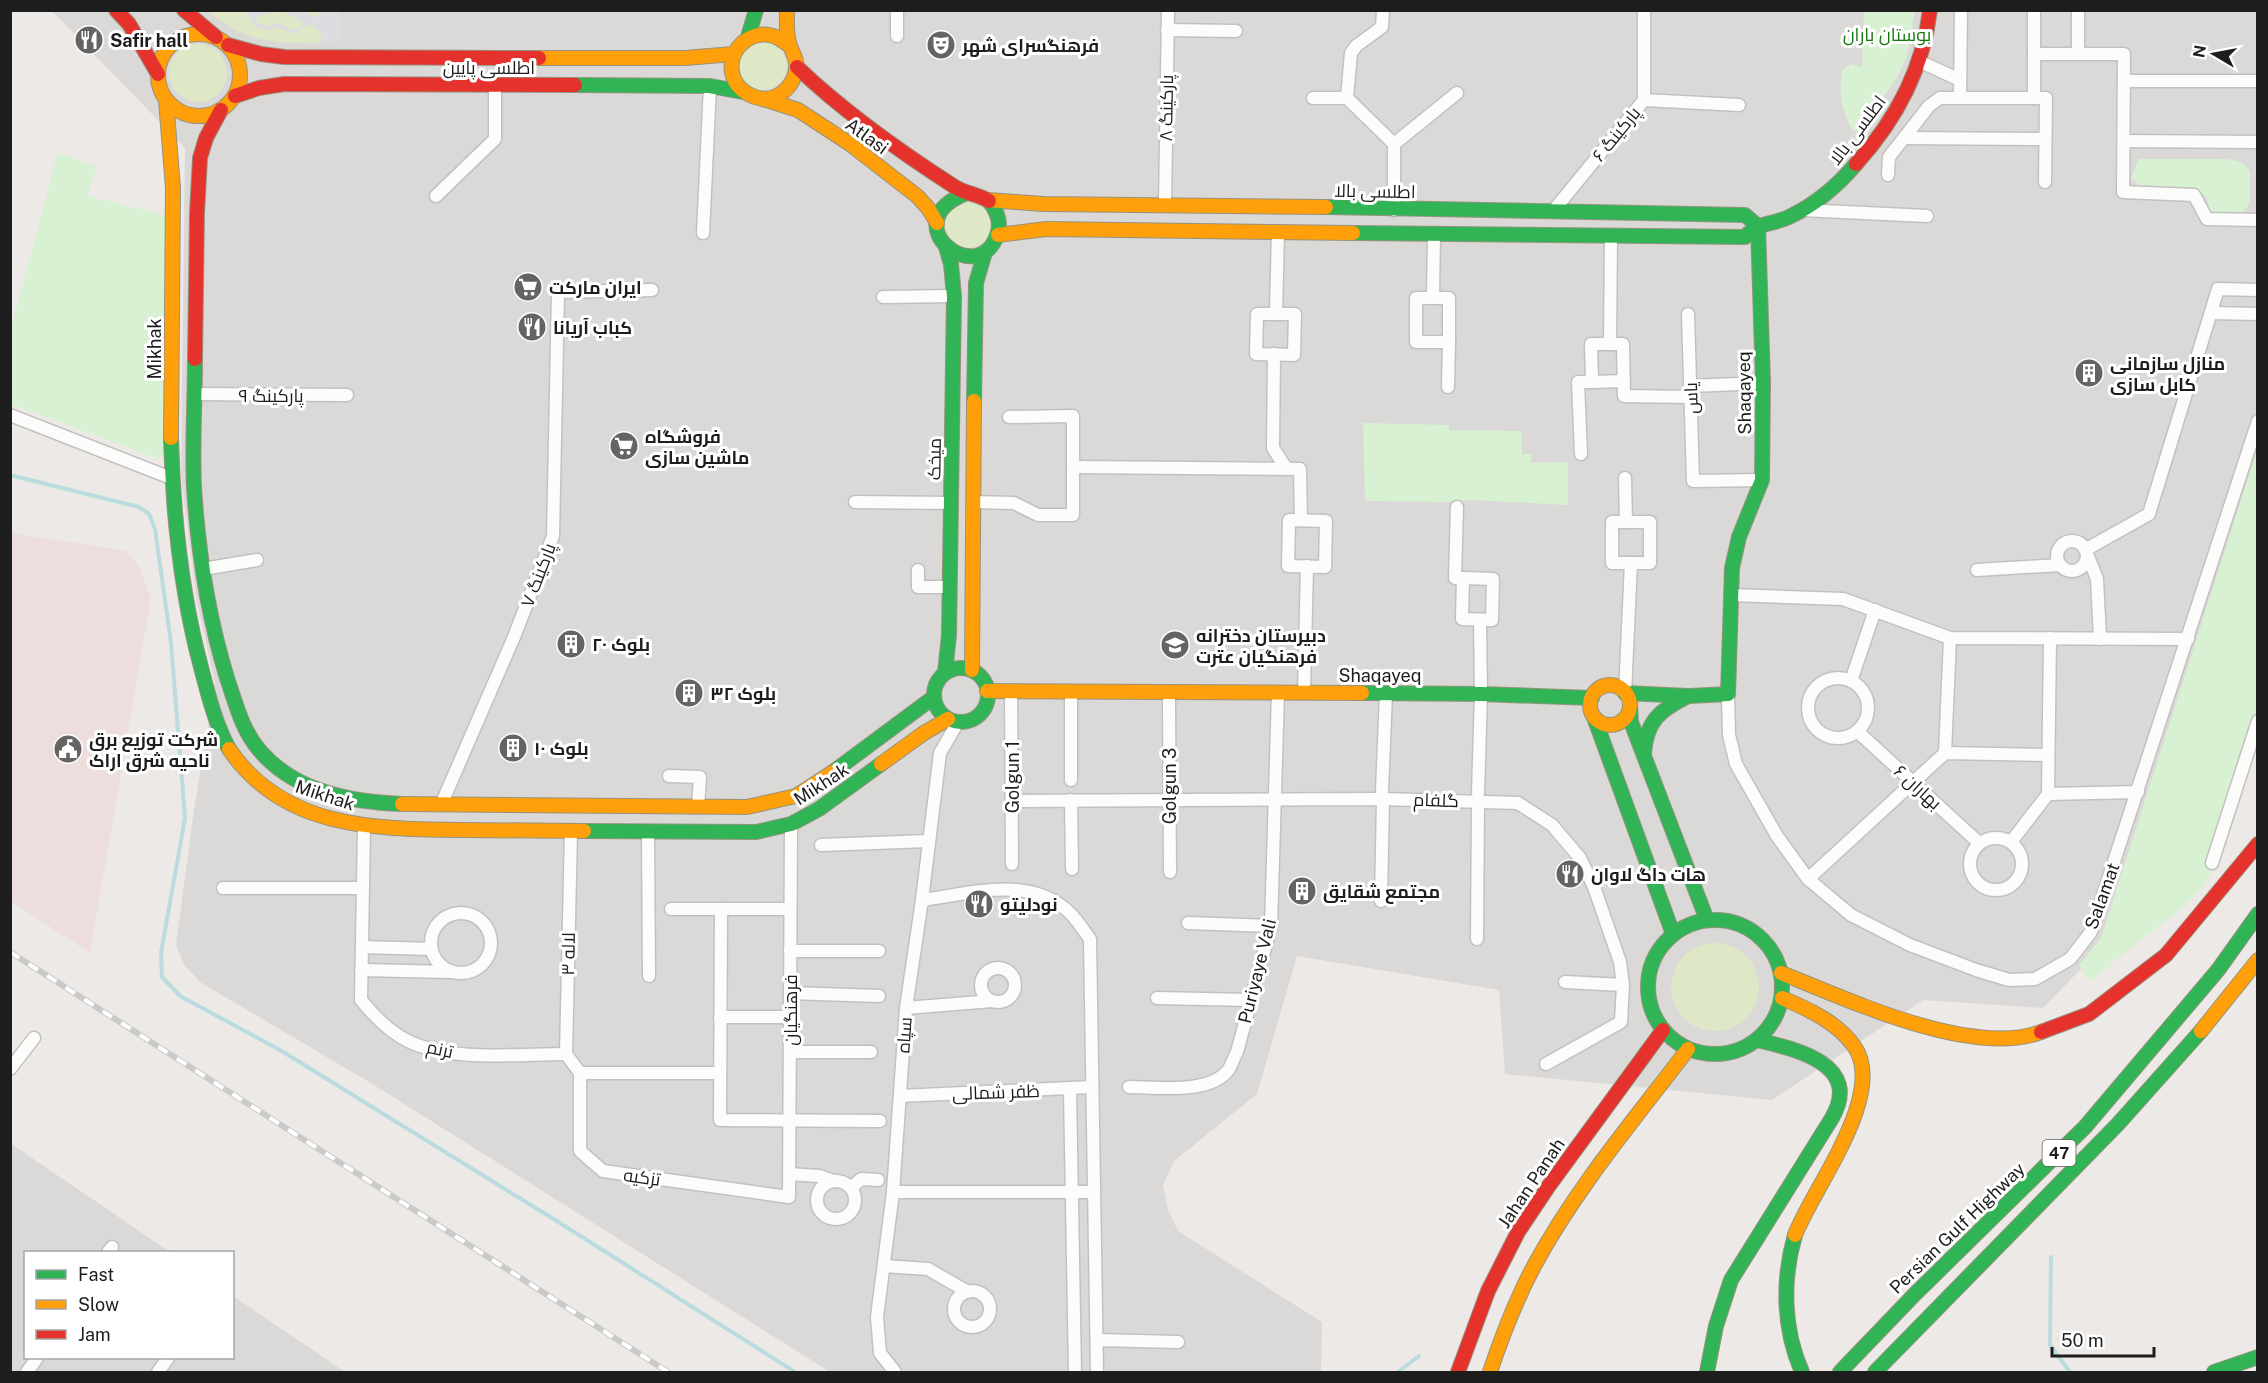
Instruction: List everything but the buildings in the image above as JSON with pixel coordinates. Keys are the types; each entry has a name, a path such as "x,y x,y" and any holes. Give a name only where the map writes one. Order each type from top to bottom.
{"main road":[{"path":"116,10 129,24 158,74"},
{"path":"184,10 222,41 236,56 240,69 240,83 235,96 221,110 210,115 198,117 175,109 166,100 160,88 158,74 160,61 167,49 177,40 190,34 203,34 222,41"},
{"path":"748,38 756,10"},
{"path":"787,10 789,45"},
{"name":"اطلسی بالا","path":"998,235 1046,229 1745,237 1758,226 1779,221 1802,210 1830,191 1848,175 1904,97 1921,63 1930,26 1930,10"},
{"path":"759,34 770,34 781,38 789,45 795,56 796,67 790,86 772,98 762,99 743,92 732,75 734,54 739,45 759,34"},
{"name":"اطلسی پایین","path":"222,41 261,54 284,57 685,58 734,54"},
{"path":"458,57 459,85"},
{"name":"Atlasi","path":"796,67 829,98 864,124 966,193"},
{"name":"اطلسی پایین","path":"235,96 259,88 284,84 710,86 743,92"},
{"name":"Atlasi","path":"762,99 798,110 850,144 916,196 928,208 937,223"},
{"name":"Mikhak","path":"166,100 171,132 174,206 171,478 175,541 183,600 219,731 234,757 274,795 297,808 364,826 571,831 756,832 791,824 819,809 924,733 953,720"},
{"name":"Mikhak","path":"221,110 206,138 200,158 197,213 194,484 207,597 230,688 241,722 261,752 287,774 324,793 358,801 441,805 747,807 796,796 840,767 934,697"},
{"path":"972,670 976,283 985,252 998,235 999,216 988,200 981,196 966,193 950,199 943,206 937,223 938,232 946,247 965,256 975,256 985,252"},
{"name":"اطلسی بالا","path":"988,200 1043,204 1394,210 1554,210 1745,215 1758,226"},
{"path":"1554,210 1554,234"},
{"name":"Shaqayeq","path":"1728,694 1732,568 1738,537 1762,480 1758,226"},
{"name":"میخک","path":"945,673 948,657 950,587 954,296 951,264 946,247"},
{"path":"952,502 973,502"},
{"path":"959,668 972,670 982,679 987,691 987,700 977,717 968,721 953,720 940,712 934,697 937,683 945,673 959,668"},
{"path":"1674,934 1591,710 1592,698 1599,688 1607,685 1619,687 1628,698 1631,722 1707,920"},
{"name":"Shaqayeq","path":"987,691 1481,694 1592,698"},
{"path":"1628,698 1728,694"},
{"path":"1644,758 1644,744 1649,725 1669,705 1689,696"},
{"path":"1594,717 1605,724 1617,724 1626,716 1628,698"},
{"path":"1781,973 1893,1016 1941,1030 1989,1039 2033,1035 2089,1014 2166,955 2258,844"},
{"name":"Persian Gulf Highway","path":"1840,1372 1907,1302 2085,1127 2218,970 2258,914"},
{"path":"1707,920 1732,922 1755,932 1772,950 1781,973 1782,998 1774,1022 1757,1040 1742,1050 1724,1055 1700,1053 1670,1038 1652,1009 1648,986 1658,952 1674,934 1707,920"},
{"name":"47","path":"1875,1372 1932,1312 2101,1145 2172,1066 2258,960"},
{"path":"1782,998 1831,1022 1858,1054 1864,1074 1860,1100 1847,1132 1796,1234 1788,1267 1787,1304 1790,1333 1795,1359 1802,1372"},
{"name":"Jahan Panah","path":"1458,1372 1488,1291 1518,1232 1548,1187 1663,1030"},
{"path":"1707,1372 1716,1326 1731,1280 1832,1118 1840,1101 1838,1082 1827,1064 1801,1051 1757,1040"},
{"path":"1490,1372 1516,1304 1542,1251 1688,1049"},
{"path":"2214,1372 2258,1357"}],"street":[{"path":"897,10 897,36"},
{"name":"پارکینگ ۸","path":"1165,205 1167,10"},
{"path":"1347,98 1351,53 1356,46 1382,27 1383,10"},
{"name":"پارکینگ ۶","path":"1554,210 1644,100 1644,10"},
{"path":"1960,98 1961,10"},
{"path":"2034,10 2034,98"},
{"path":"2078,10 2078,54"},
{"path":"1167,30 1236,31"},
{"path":"2034,54 2124,54 2124,192 2193,195 2207,219 2258,220"},
{"path":"1921,63 1960,80"},
{"path":"2124,81 2258,81"},
{"path":"436,196 495,140 495,85"},
{"path":"703,233 710,86"},
{"path":"1394,144 1457,93"},
{"path":"1313,98 1347,98 1394,144 1394,210"},
{"path":"1888,175 1889,157 1940,98 2046,98 2045,182"},
{"path":"1644,100 1739,105"},
{"path":"1904,138 2045,139"},
{"path":"2124,141 2258,142"},
{"path":"1802,210 1927,216"},
{"path":"1276,314 1278,231"},
{"path":"1433,298 1434,233"},
{"path":"1610,344 1611,236"},
{"name":"پارکینگ ۷","path":"441,805 514,637 553,536 558,292 652,290"},
{"path":"2086,552 2149,513 2218,290 2258,290"},
{"path":"883,297 954,296"},
{"path":"1448,387 1449,342 1449,298 1416,298 1416,342 1449,342"},
{"path":"2211,313 2258,314"},
{"path":"1257,314 1295,314 1294,355 1274,354 1256,354 1257,314"},
{"name":"یاس","path":"1688,314 1693,481 1762,480"},
{"path":"1592,382 1592,344 1623,344 1624,396 1691,392 1762,383"},
{"path":"1274,354 1273,448 1286,468"},
{"path":"1581,454 1578,382 1624,381"},
{"name":"پارکینگ ۹","path":"195,394 347,395"},
{"path":"10,416 171,478"},
{"path":"973,502 1014,503 1038,515 1073,515 1073,416 1009,417"},
{"name":"Salamat","path":"1728,694 1729,735 1736,764 1777,836 1808,879 1851,915 1910,945 2009,980 2035,979 2070,958 2091,932 2258,421"},
{"path":"1073,466 1300,469 1301,520"},
{"path":"1625,478 1626,522"},
{"path":"855,502 952,502"},
{"path":"1457,507 1455,578 1463,578 1493,579 1492,620 1462,619 1463,578"},
{"path":"1289,520 1301,520 1326,520 1325,567 1288,566 1289,520"},
{"path":"1612,522 1626,522 1650,522 1650,563 1612,563 1612,522"},
{"path":"2060,565 2058,551 2064,543 2079,542 2086,552 2097,579 2100,639"},
{"path":"1977,570 2060,565 2068,570 2078,569 2085,563 2086,552"},
{"path":"203,569 257,561"},
{"path":"1628,698 1631,563"},
{"path":"1304,693 1307,566"},
{"path":"918,570 918,587 950,587"},
{"path":"1731,595 1843,599 1950,638 2188,639"},
{"path":"1851,681 1875,610"},
{"path":"1477,939 1480,620"},
{"path":"1944,753 1950,638"},
{"path":"2011,842 2048,794 2050,638"},
{"path":"1831,678 1851,681 1865,694 1868,704 1864,724 1848,737 1838,739 1828,737 1812,725 1808,716 1809,697 1822,682 1831,678"},
{"name":"Golgun 1","path":"1011,691 1012,864"},
{"path":"1071,691 1071,780"},
{"name":"Puriyaye Vali","path":"1129,1087 1199,1086 1214,1081 1228,1070 1237,1052 1271,926 1278,693"},
{"path":"1381,901 1386,693"},
{"name":"Golgun 3","path":"1169,700 1170,872"},
{"name":"سپاه","path":"895,1372 880,1353 877,1317 893,1192 906,1008 940,753 953,720"},
{"path":"2212,863 2258,721"},
{"name":"بهاران ۶","path":"1857,731 1979,843"},
{"path":"1808,879 1944,753 2048,755"},
{"path":"669,776 700,777 698,807"},
{"path":"2048,794 2138,792"},
{"name":"گلفام","path":"1012,801 1275,799 1383,795 1478,797 1518,803 1552,825 1580,858 1594,887 1620,962 1623,985 1621,1022 1546,1064"},
{"path":"1071,800 1072,869"},
{"name":"فرهنگیان","path":"789,1197 791,824"},
{"path":"364,826 361,970 460,974 470,972 486,960 491,940 483,923 466,914 447,917 434,930 431,939 435,959 450,972"},
{"name":"لاله ۳","path":"566,1054 571,831"},
{"path":"648,831 649,976"},
{"path":"1995,837 2011,842 2021,856 2020,874 2015,882 2000,890 1983,887 1971,874 1970,858 1979,843 1995,837"},
{"path":"821,845 928,841"},
{"path":"223,888 363,888"},
{"path":"922,900 1011,889 1037,892 1069,912 1090,939 1097,1372"},
{"path":"671,909 790,909"},
{"path":"721,909 720,1120 880,1121"},
{"path":"1188,923 1271,926"},
{"path":"362,947 432,949"},
{"path":"790,951 879,951"},
{"name":"ترنم","path":"361,970 360,1000 377,1020 408,1042 448,1054 566,1054"},
{"path":"1565,982 1623,985"},
{"path":"790,993 879,996"},
{"path":"1157,998 1251,1000"},
{"path":"906,1008 992,1001"},
{"path":"720,1017 790,1017"},
{"path":"10,1069 34,1038"},
{"path":"790,1052 871,1052"},
{"path":"566,1054 580,1073 720,1073"},
{"name":"تزکیه","path":"580,1073 580,1151 603,1171 789,1197"},
{"name":"ظفر شمالی","path":"900,1096 1092,1087"},
{"path":"1070,1089 1075,1372"},
{"path":"789,1174 819,1176 846,1184 855,1199 851,1211 841,1218 829,1217 820,1210 817,1198 823,1187 834,1181"},
{"path":"850,1188 861,1179 878,1180"},
{"path":"893,1192 1094,1192"},
{"path":"884,1266 928,1269 968,1292"},
{"path":"1097,1340 1178,1342"},
{"path":"27,1372 36,1359"},
{"path":"158,1372 167,1359"}],"shaded area":[{"path":"52,11 2257,11 2257,736 2170,877 2043,1008 1923,1000 1772,1100 1505,1074 1499,990 1297,956 1257,1094 1174,1161 1163,1185 1168,1210 1178,1231 1322,1322 1321,1372 830,1372 374,1085 200,982 184,965 176,945 193,817 215,682 197,602 181,476 185,148"},
{"path":"246,11 273,11 256,18 257,23 266,26 279,23 293,30 301,27 303,22 283,11 302,11 318,18 318,11 340,11 340,43 321,43 321,33 310,24 293,34 278,27 266,30 259,28 253,24"},
{"name":"شرکت توزیع برق ناحیه شرق اراک","path":"11,533 126,551 139,566 151,598 90,953 11,901"},
{"path":"10,1143 169,1251 24,1251 24,1359 234,1359 234,1297 345,1372 11,1372"}],"green space":[{"path":"206,11 340,11 340,43 293,43 258,39 236,30"},
{"name":"بوستان باران","path":"1864,11 1915,11 1907,57 1896,79 1859,132 1852,130 1845,115 1841,86 1842,70 1851,64 1862,67"},
{"path":"763,42 780,49 787,66 780,83 763,90 746,83 739,66 746,49"},
{"path":"192,44 204,44 219,52 227,67 227,79 219,94 204,102 192,102 177,94 169,79 169,67 177,52"},
{"path":"58,153 97,166 87,196 165,215 165,453 159,459 11,404 11,329"},
{"path":"2139,159 2228,159 2243,163 2250,171 2250,203 2243,212 2220,213 2210,211 2207,198 2197,189 2141,187 2131,178"},
{"path":"968,202 984,209 991,225 984,241 968,248 952,241 945,225 952,209"},
{"path":"1363,423 1449,425 1449,430 1521,431 1522,454 1531,454 1531,463 1568,462 1568,505 1470,500 1365,501"},
{"path":"2257,450 2257,735 2216,863 2205,884 2187,903 2090,981 2079,965 2101,938"},
{"path":"1715,943 1732,947 1746,956 1755,970 1759,987 1755,1004 1746,1018 1732,1027 1715,1031 1698,1027 1684,1018 1675,1004 1671,987 1675,970 1684,956 1698,947"}],"waterway":[{"path":"10,475 139,507 149,514 155,529 171,643 185,818 161,953 162,977 180,996 280,1050 795,1372"},
{"path":"2051,1257 2050,1345 2070,1372"},
{"path":"1398,1372 1419,1356"}],"railway":[{"path":"10,952 668,1372"}],"traffic: fast":[{"path":"748,37 756,10"},
{"path":"575,85 710,86 743,92"},
{"path":"1353,233 1745,237 1756,228 1784,219 1809,206 1834,187 1856,164"},
{"path":"967,193 946,205 937,220 938,234 946,246 959,254 974,256 987,250 997,235 998,217 989,201"},
{"path":"1326,207 1745,215 1758,226"},
{"path":"1625,693 1689,696 1728,694 1732,568 1739,537 1762,480 1763,383 1758,226"},
{"path":"945,673 949,635 954,296 951,264 946,247"},
{"path":"974,401 976,283 985,252"},
{"path":"195,359 193,471 201,559 220,655 244,726 254,744 275,766 308,786 363,801 402,804"},
{"path":"171,438 176,526 183,584 210,701 229,749"},
{"path":"961,668 971,670 980,676 986,685 988,695 986,705 980,714 971,720 961,722 951,720 942,714 936,705 934,695 936,685 942,676 951,670 961,668"},
{"path":"1362,693 1592,698"},
{"path":"1644,754 1648,733 1656,718 1670,706 1688,696"},
{"path":"833,772 934,697"},
{"path":"1630,704 1631,722 1707,920"},
{"path":"1594,717 1673,934"},
{"path":"584,831 756,832 791,824 819,809 881,764"},
{"path":"1840,1372 1915,1294 2085,1127 2218,970 2258,914"},
{"path":"1715,920 1741,925 1763,939 1777,961 1782,987 1777,1013 1763,1035 1741,1049 1715,1054 1689,1049 1667,1035 1653,1013 1648,987 1653,961 1667,939 1689,925 1715,920"},
{"path":"1875,1372 2118,1124 2201,1031"},
{"path":"1707,1372 1716,1326 1731,1280 1832,1118 1839,1100 1839,1084 1832,1072 1820,1062 1789,1048 1757,1040"},
{"path":"1795,1235 1786,1287 1791,1339 1802,1372"},
{"path":"2214,1372 2258,1357"}],"traffic: slow":[{"path":"787,10 788,38 796,65 792,82 779,95 768,98 754,97 737,85 732,72 734,56 737,49 749,38 765,35 775,37 789,45"},
{"path":"199,34 215,37 228,46 237,59 240,75 237,91 228,104 215,113 199,116 183,113 170,104 161,91 158,75 161,59 170,46 183,37 199,34"},
{"path":"539,58 685,58 733,54"},
{"path":"763,99 798,110 850,144 917,196 937,223"},
{"path":"166,100 173,188 171,438"},
{"path":"988,200 1043,204 1326,207"},
{"path":"998,235 1046,229 1353,233"},
{"path":"972,670 974,401"},
{"path":"1610,685 1624,691 1630,705 1624,719 1610,725 1596,719 1590,705 1596,691 1610,685"},
{"path":"987,691 1362,693"},
{"path":"881,764 948,719"},
{"path":"229,749 251,776 277,796 305,810 335,820 432,830 584,831"},
{"path":"402,804 747,807 796,796 833,772"},
{"path":"2201,1031 2258,960"},
{"path":"1781,973 1874,1010 1945,1032 1980,1037 2012,1038 2041,1032"},
{"path":"1782,998 1831,1023 1854,1046 1862,1066 1862,1089 1855,1114 1831,1167 1795,1235"},
{"path":"1490,1372 1521,1292 1568,1209 1688,1049"}],"traffic: jam":[{"path":"116,10 129,24 158,74"},
{"path":"184,10 216,37"},
{"path":"1856,164 1883,130 1905,93 1921,53 1930,10"},
{"path":"228,45 261,54 284,57 539,58"},
{"path":"797,67 853,116 893,145 955,187 989,201"},
{"path":"235,96 259,88 284,84 575,85"},
{"path":"195,359 200,158 206,138 221,110"},
{"path":"2041,1032 2089,1014 2166,955 2258,844"},
{"path":"1458,1372 1488,1291 1518,1232 1548,1187 1663,1030"}],"place":[{"name":"Safir hall","path":"89,40"},
{"name":"فرهنگسرای شهر","path":"941,45"},
{"name":"ایران مارکت","path":"528,287"},
{"name":"کباب آریانا","path":"532,327"},
{"name":"منازل سازمانی کابل سازی","path":"2089,373"},
{"name":"فروشگاه ماشین سازی","path":"624,446"},
{"name":"بلوک ۲۰","path":"571,644"},
{"name":"دبیرستان دخترانه فرهنگیان عترت","path":"1175,645"},
{"name":"بلوک ۳۲","path":"689,693"},
{"name":"بلوک ۱۰","path":"513,748"},
{"name":"شرکت توزیع برق ناحیه شرق اراک","path":"68,749"},
{"name":"هات داگ لاوان","path":"1570,874"},
{"name":"مجتمع شقایق","path":"1302,891"},
{"name":"نودلیتو","path":"979,904"}]}
